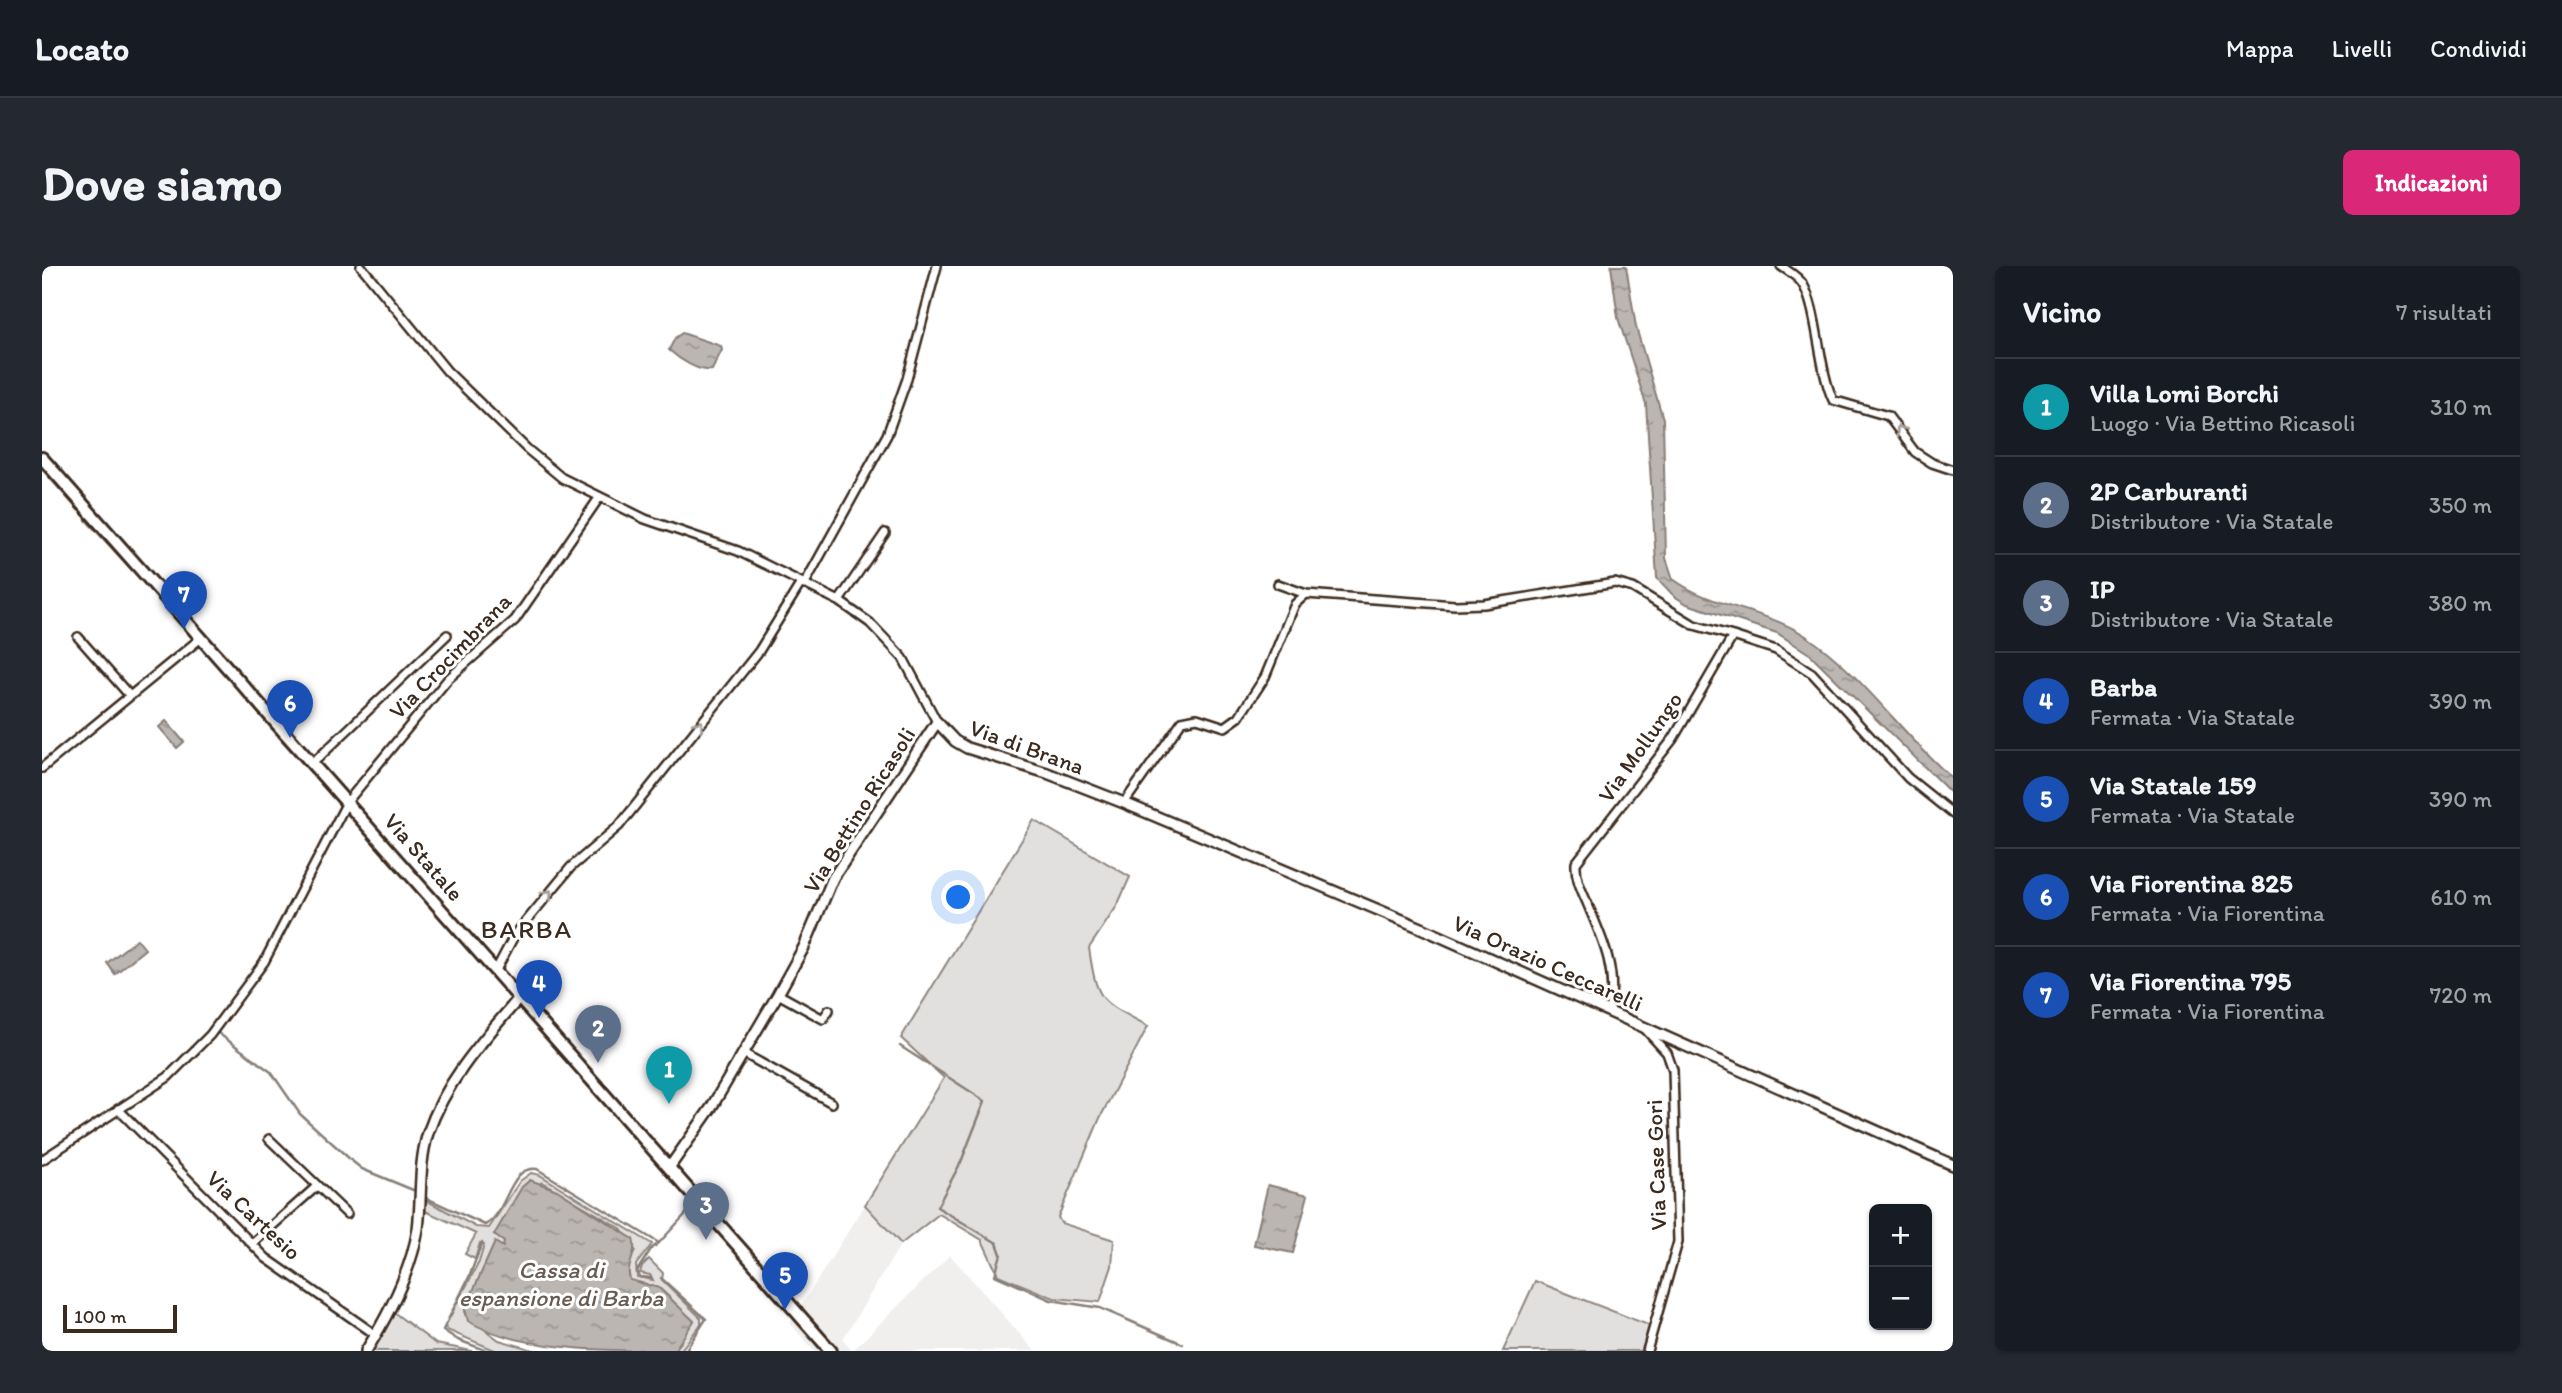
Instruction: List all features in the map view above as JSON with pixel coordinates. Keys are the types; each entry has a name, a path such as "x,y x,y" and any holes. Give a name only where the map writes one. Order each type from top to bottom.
{"main road":[{"name":"Via Statale","path":"42,458 831,1351"}],"street":[{"name":"Via di Brana","path":"361,266 428,350 481,406 562,478 645,519 714,540 839,601 870,623 903,658 937,722 955,741 967,748 1047,773 1124,803"},
{"path":"496,970 514,936 570,867 620,826 759,651 802,584 887,435 907,379 937,266"},
{"path":"1781,266 1800,280 1807,293 1820,356 1833,400 1888,416 1915,452 1932,463 1953,470"},
{"name":"Via Crocimbrana","path":"42,1160 168,1077 210,1035 245,991 281,932 347,802 448,679 515,620 599,498"},
{"path":"839,601 885,533"},
{"path":"1278,584 1306,594 1434,604 1484,604 1605,583 1633,588 1694,625 1776,650 1812,673 1908,778 1953,814"},
{"path":"1124,803 1182,721 1197,718 1225,727 1236,721 1271,665 1295,604 1306,594"},
{"path":"313,763 447,635"},
{"name":"Via Mollungo","path":"1609,1011 1613,988 1607,949 1578,881 1576,863 1673,739 1733,636"},
{"path":"78,637 130,696"},
{"path":"42,768 201,638"},
{"name":"Via Bettino Ricasoli","path":"669,1168 778,994 804,947 833,878 937,722"},
{"name":"Via Orazio Ceccarelli","path":"1124,803 1609,1011 1953,1165"},
{"path":"778,994 823,1019 829,1010"},
{"path":"366,1351 408,1266 418,1229 422,1164 428,1135 443,1096 483,1040 520,997"},
{"name":"Via Case Gori","path":"1642,1026 1667,1053 1673,1070 1678,1242 1647,1351"},
{"path":"743,1053 832,1103"},
{"name":"Via Cartesio","path":"118,1109 266,1258 376,1335"},
{"path":"269,1139 346,1214"},
{"path":"252,1244 317,1186"}],"shaded area":[{"path":"1034,820 1130,877 1117,906 1089,948 1095,980 1104,998 1120,1011 1148,1026 1100,1118 1058,1217 1061,1223 1114,1240 1112,1266 1100,1302 1054,1298 998,1275 982,1240 939,1214 901,1244 865,1205 944,1078 901,1038"},
{"path":"531,1173 540,1175 652,1244 636,1265 637,1277 653,1280 650,1275 640,1273 642,1266 649,1259 663,1273 662,1280 701,1318 701,1324 680,1351 674,1351 681,1342 672,1300 659,1288 630,1280 628,1269 635,1250 620,1228 542,1182 494,1234 505,1242 503,1247 495,1243 465,1309 465,1315 499,1340 537,1351 497,1351 447,1330 445,1326 479,1262 484,1245 480,1243 475,1259 465,1254 476,1234 421,1209 424,1199 476,1227 489,1228 520,1181"},
{"path":"865,1205 901,1244 843,1339 852,1351 814,1351 790,1323"},
{"path":"950,1255 1035,1351 852,1351"},
{"path":"1535,1281 1651,1326 1643,1351 1503,1351"},
{"path":"392,1311 436,1344 472,1351 370,1351"}],"water":[{"path":"1611,266 1626,266 1636,327 1663,419 1666,558 1673,579 1688,589 1721,603 1790,627 1827,651 1953,779 1953,795 1811,655 1777,633 1687,604 1674,596 1657,578 1646,404 1618,318"},
{"path":"682,333 721,346 722,350 712,370 695,367 669,350 675,338"},
{"path":"166,721 184,742 177,748 159,727"},
{"path":"137,939 145,949 115,974 107,963"},
{"name":"Cassa di espansione di Barba","path":"530,1180 557,1190 633,1239 630,1280 659,1288 694,1321 674,1351 622,1351 539,1344 489,1331 468,1321 465,1309 495,1242 503,1247 504,1242 494,1235 522,1187"},
{"path":"1268,1185 1308,1195 1293,1253 1254,1245"}],"waterway":[{"path":"42,469 78,510"},
{"path":"86,520 133,571"},
{"path":"248,701 276,733"},
{"path":"279,737 341,806"},
{"path":"218,1033 271,1072 300,1114 352,1161 362,1169 413,1190"},
{"path":"900,1046 985,1101 961,1162 937,1207 997,1243 1001,1254 995,1275 1051,1300 1100,1308 1183,1344"},
{"path":"637,1140 660,1167"},
{"path":"426,1198 485,1225 492,1220 520,1174 537,1169 659,1243 694,1205 663,1171"},
{"path":"707,1219 729,1244"},
{"path":"482,1243 470,1275 443,1330 458,1340 488,1351"},
{"path":"652,1278 640,1277 637,1271 651,1249 659,1243"},
{"path":"661,1278 706,1319 685,1351"},
{"path":"766,1286 776,1297"}],"place":[{"name":"Via Fiorentina 795","path":"184,629"},
{"name":"Via Fiorentina 825","path":"290,738"},
{"name":"Barba","path":"539,1018"},
{"name":"2P Carburanti","path":"598,1063"},
{"name":"Villa Lomi Borchi","path":"669,1104"},
{"name":"IP","path":"706,1240"},
{"name":"Via Statale 159","path":"785,1310"}],"district":[{"name":"BARBA","path":"527,929"}]}
